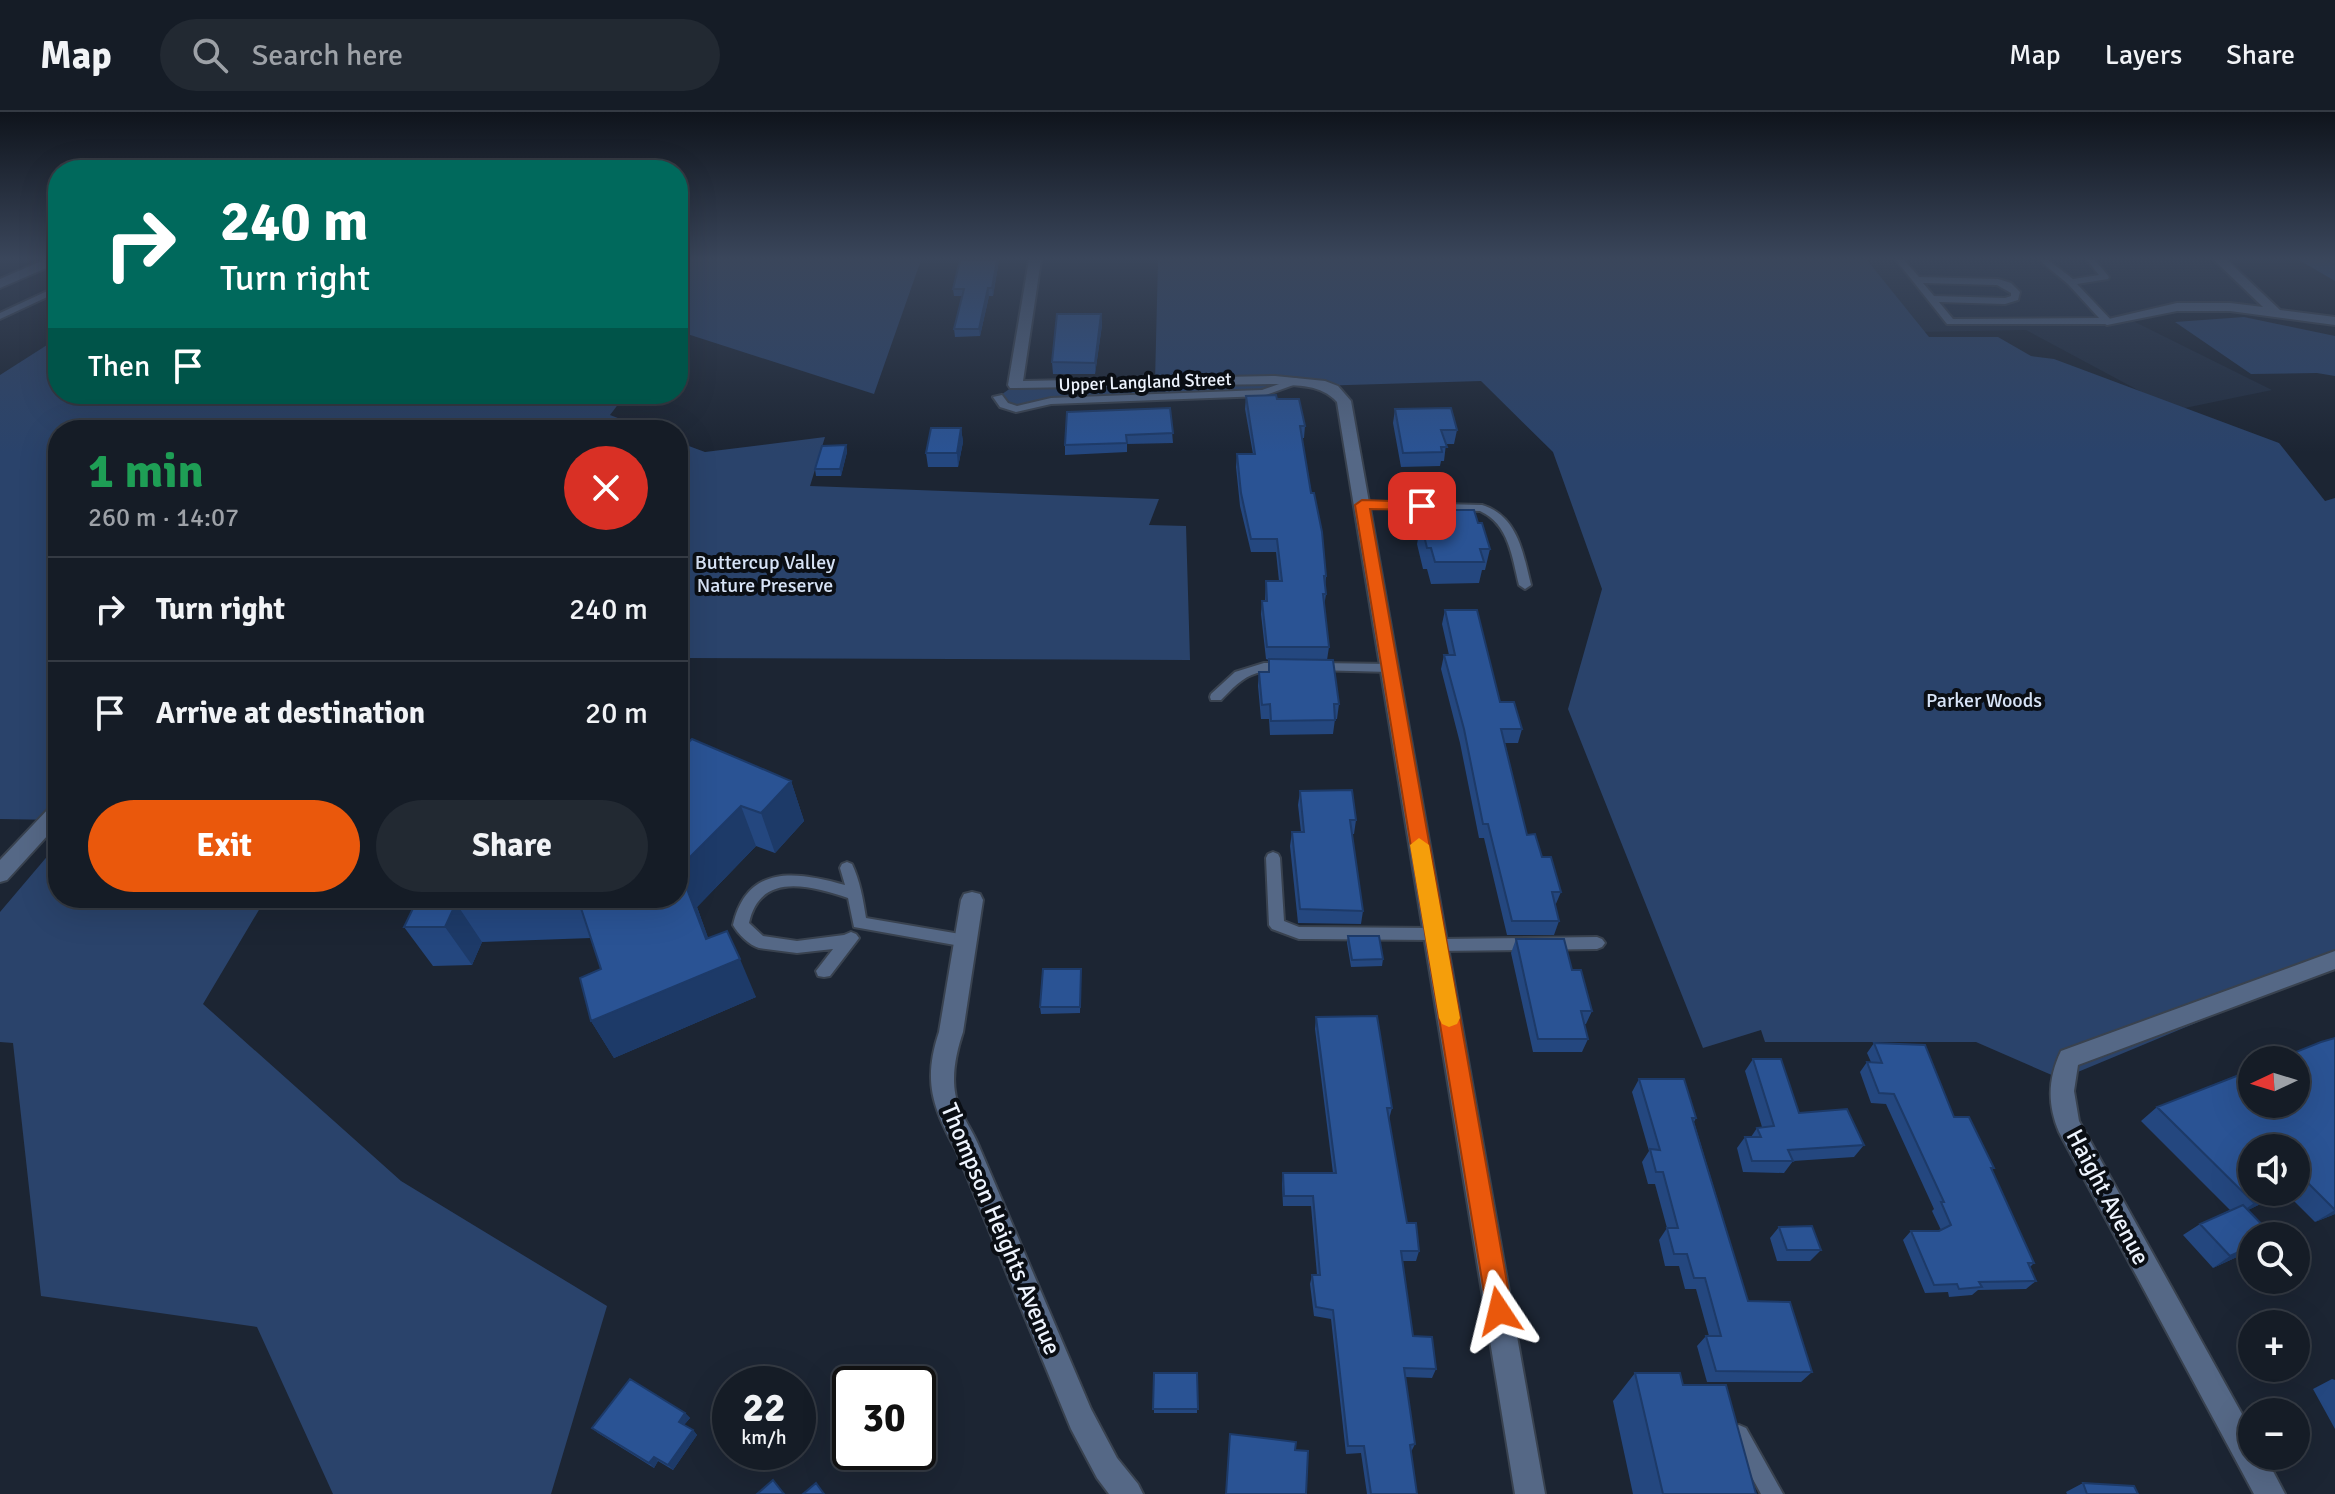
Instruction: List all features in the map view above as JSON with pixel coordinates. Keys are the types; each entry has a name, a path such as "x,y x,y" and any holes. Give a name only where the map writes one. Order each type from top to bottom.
{"street":[{"path":"1025,324 1015,385 1296,381 1320,384 1339,394 1346,406 1530,1494"},
{"path":"0,874 48,822"},
{"name":"Thompson Heights Avenue","path":"972,900 951,1032 944,1053 942,1082 947,1110 966,1144 1081,1419 1107,1468 1128,1494"},
{"name":"Haight Avenue","path":"2270,1494 2068,1124 2060,1096 2061,1079 2069,1058 2335,960"}],"lane":[{"name":"Upper Langland Street","path":"998,397 1004,405 1016,409 1051,401 1263,393 1296,381"},
{"path":"1362,505 1482,508 1494,511 1507,526 1525,585"},
{"path":"1216,697 1239,673 1268,666 1390,668"},
{"path":"1273,858 1277,925 1299,933 1597,943"},
{"path":"824,971 849,941 859,923 847,868"},
{"path":"849,941 797,947 759,942 741,925 747,901 772,882 809,880 855,894"},
{"path":"859,923 966,941"},
{"path":"1739,1435 1773,1494"}],"shaded area":[{"path":"1912,324 2140,324 2272,390 2175,410 2026,330 1918,332"}],"green space":[{"path":"688,324 898,324 874,394 688,334"},
{"name":"Parker Woods","path":"1156,324 1919,324 1929,337 1998,337 2031,356 2054,359 2279,443 2325,501 2335,498 2335,965 2061,1079 1976,1042 1765,1042 1761,1030 1703,1048 1568,709 1602,589 1553,452 1481,381 1282,387 1263,393 1051,401 1016,409 998,397 1015,385 1155,382"},
{"path":"2179,324 2280,324 2335,336 2335,376 2317,373 2251,374"},
{"path":"48,344 48,404 618,404 610,415 623,420 48,420 48,820 0,819 0,375"},
{"name":"Buttercup Valley Nature Preserve","path":"825,437 810,486 1159,499 1149,525 1186,526 1190,660 688,658 688,446 705,452"},
{"path":"48,855 48,908 260,908 203,1004 401,1181 607,1306 551,1494 333,1494 257,1327 41,1296 13,1043 0,1042 0,912"}],"building":[{"path":"955,324 980,324 979,329 954,329"},
{"path":"1056,324 1100,324 1095,363 1052,362"},
{"path":"1276,395 1277,399 1299,399 1305,426 1300,426 1311,493 1314,493 1322,532 1326,576 1326,594 1323,594 1329,647 1267,647 1262,601 1267,601 1266,581 1282,581 1277,539 1251,539 1237,454 1255,454 1246,396"},
{"path":"1170,408 1173,433 1126,435 1127,443 1065,445 1067,412"},
{"path":"1451,408 1457,430 1441,430 1447,447 1441,447 1442,452 1403,453 1395,409"},
{"path":"931,428 961,428 957,453 926,453"},
{"path":"846,445 840,469 815,469 822,446"},
{"path":"1425,510 1474,510 1478,523 1482,523 1490,549 1480,549 1484,562 1435,562 1431,548 1427,548 1421,523"},
{"path":"1445,610 1477,610 1500,702 1514,702 1522,729 1501,729 1527,835 1535,834 1542,857 1551,857 1561,892 1552,892 1559,921 1512,921 1488,824 1483,824 1464,729 1444,655 1455,655"},
{"path":"1269,659 1333,660 1339,704 1334,704 1335,720 1271,721 1270,704 1262,705 1259,672 1269,672"},
{"path":"692,739 791,781 761,813 741,806 688,859 688,743"},
{"path":"1352,790 1356,820 1350,820 1363,911 1300,909 1292,832 1304,832 1300,791"},
{"path":"688,892 706,939 727,931 740,959 591,1021 580,978 601,969 581,908 688,908"},
{"path":"413,908 454,908 445,927 404,927"},
{"path":"1348,936 1379,936 1383,959 1352,960"},
{"path":"1516,939 1564,939 1572,970 1581,970 1592,1011 1581,1011 1588,1039 1538,1039"},
{"path":"1043,969 1081,969 1080,1007 1040,1007"},
{"path":"1377,1016 1392,1108 1387,1108 1407,1223 1416,1223 1419,1251 1401,1251 1413,1336 1432,1337 1436,1369 1404,1368 1415,1444 1410,1445 1417,1494 1371,1494 1364,1446 1348,1446 1333,1310 1316,1307 1312,1275 1320,1275 1313,1196 1284,1196 1283,1173 1336,1173 1316,1017"},
{"path":"2335,1038 2335,1210 2310,1185 2310,1134 2238,1134 2238,1187 2157,1107 2238,1075 2238,1118 2310,1118 2310,1046"},
{"path":"1874,1043 1925,1045 1954,1117 1969,1117 1994,1168 1991,1168 2034,1263 2028,1263 2036,1281 1979,1282 1982,1287 1959,1289 1957,1284 1934,1285 1911,1231 1939,1231 1951,1225 1941,1202 1944,1202 1894,1094 1879,1093 1867,1062 1882,1063"},
{"path":"1753,1059 1781,1059 1799,1113 1847,1109 1864,1145 1788,1150 1793,1161 1752,1161 1745,1137 1761,1137 1757,1128 1774,1126"},
{"path":"1639,1079 1684,1079 1696,1118 1692,1118 1748,1301 1790,1302 1812,1372 1716,1371 1706,1336 1721,1336 1705,1278 1694,1278 1687,1254 1674,1254 1667,1228 1678,1228 1663,1172 1656,1172 1650,1149 1660,1150"},
{"path":"2241,1206 2259,1222 2238,1222 2238,1252 2230,1256 2200,1224"},
{"path":"1812,1226 1821,1250 1787,1250 1779,1227"},
{"path":"1154,1373 1197,1373 1198,1409 1153,1409"},
{"path":"1635,1373 1680,1373 1683,1385 1726,1385 1756,1494 1663,1494"},
{"path":"630,1379 685,1413 679,1422 693,1430 668,1465 654,1457 649,1463 592,1428"},
{"path":"1230,1434 1296,1442 1295,1450 1308,1451 1306,1494 1226,1494"},
{"path":"773,1480 784,1494 757,1494"},
{"path":"816,1483 824,1494 803,1494"},
{"path":"2083,1483 2134,1486 2138,1494 2087,1494"}],"slow traffic":[{"path":"1419,845 1449,1018"}],"route":[{"path":"1422,506 1362,505 1499,1311"}]}
